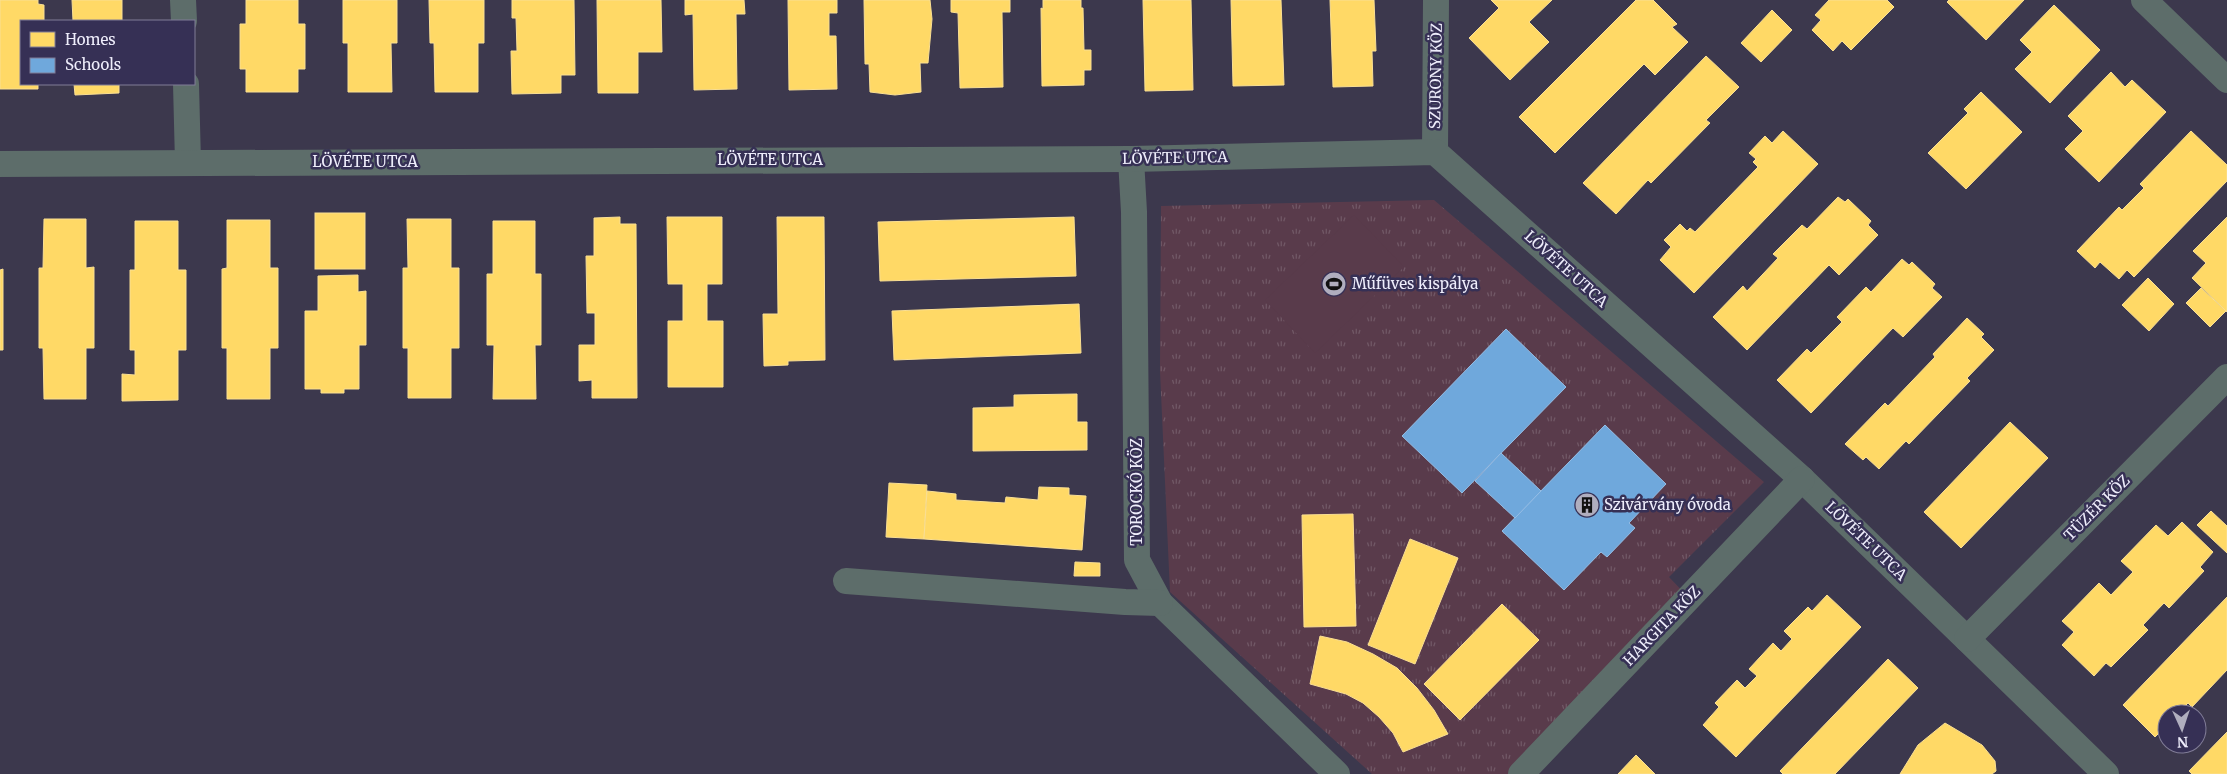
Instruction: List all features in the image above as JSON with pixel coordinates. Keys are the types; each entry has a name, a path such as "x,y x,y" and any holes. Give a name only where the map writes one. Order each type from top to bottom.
{"street":[{"path":"183,0 184,20"},
{"name":"SZURONY KÖZ","path":"1435,152 1436,0"},
{"path":"2144,0 2227,80"},
{"path":"186,85 188,163"},
{"name":"LÖVÉTE UTCA","path":"0,164 1130,159 1435,152 1802,479 2106,774"},
{"name":"TOROCKÓ KÖZ","path":"1130,159 1134,212 1137,560 1160,603 1337,774"},
{"name":"TÜZÉR KÖZ","path":"1967,639 2227,377"},
{"name":"HARGITA KÖZ","path":"1521,774 1802,479"},
{"path":"846,580 1125,602 1160,603"}],"green space":[{"path":"1434,200 1764,482 1669,577 1689,598 1521,774 1372,774 1170,592 1160,371 1161,206"},
{"name":"Műfüves kispálya","path":"1354,215 1404,267 1315,353 1265,300"}],"building: Homes":[{"path":"0,0 38,0 38,4 44,5 44,20 20,20 20,85 38,85 38,89 0,89"},
{"path":"72,0 122,0 122,20 73,20"},
{"path":"246,0 298,0 298,24 305,24 305,69 298,69 298,92 246,92 246,69 240,69 240,24 246,24"},
{"path":"343,0 397,0 397,43 391,43 392,92 348,92 348,43 343,43"},
{"path":"429,0 484,0 484,43 478,43 478,92 435,92 434,43 430,43"},
{"path":"512,0 574,0 575,75 561,75 561,93 512,94 511,51 517,51 516,18 512,18"},
{"path":"597,0 661,0 662,52 638,52 638,93 598,93"},
{"path":"685,0 744,0 745,14 736,14 737,89 694,90 693,14 685,15"},
{"path":"788,0 837,0 837,13 829,13 829,36 836,36 837,89 789,90"},
{"path":"864,0 930,0 932,19 928,63 920,63 921,92 895,95 870,92 869,64 865,64"},
{"path":"951,0 1010,0 1010,12 1002,12 1003,87 960,88 958,13 951,12"},
{"path":"1043,0 1081,0 1081,8 1083,8 1084,50 1091,50 1091,70 1084,70 1084,85 1042,86 1041,8 1043,9"},
{"path":"1143,0 1191,0 1193,90 1145,91"},
{"path":"1231,0 1281,0 1284,85 1233,86"},
{"path":"1330,0 1374,0 1376,51 1372,51 1373,86 1333,87"},
{"path":"1491,0 1552,0 1529,22 1549,42 1510,80 1469,38 1499,8"},
{"path":"1636,0 1653,0 1677,24 1672,27 1688,42 1655,75 1644,64 1555,153 1519,117"},
{"path":"1829,0 1887,0 1894,7 1851,50 1842,41 1833,51 1812,30 1821,20 1815,15"},
{"path":"1949,0 2024,0 1986,40 1947,2"},
{"path":"2054,5 2100,50 2050,103 2015,69 2032,52 2020,40"},
{"path":"1772,10 1792,30 1761,62 1741,43"},
{"path":"1706,56 1739,87 1706,120 1710,123 1651,183 1648,180 1616,214 1583,183"},
{"path":"2111,72 2125,87 2132,80 2166,112 2099,182 2065,149 2083,131 2068,116"},
{"path":"74,85 119,85 119,93 75,95"},
{"path":"1981,92 2022,132 1966,189 1928,153 1968,113 1964,109"},
{"path":"1783,131 1818,164 1694,293 1660,260 1671,247 1664,240 1680,224 1687,231 1690,228 1695,232 1758,167 1753,162 1756,159 1749,153 1765,136 1772,143"},
{"path":"2191,131 2227,165 2227,181 2134,277 2127,270 2119,279 2100,262 2095,268 2077,251 2119,207 2122,210 2144,188 2140,184"},
{"path":"1838,197 1845,202 1848,199 1871,221 1868,225 1878,235 1839,275 1829,265 1747,350 1713,317 1743,286 1747,291 1778,258 1773,254 1802,225 1807,229"},
{"path":"315,213 365,213 365,269 315,269"},
{"path":"620,217 620,224 636,224 637,398 592,398 592,380 579,381 579,345 595,345 595,313 587,313 586,256 594,256 594,218"},
{"path":"667,217 722,217 722,284 707,284 707,321 723,321 723,387 668,387 668,321 683,321 683,284 668,284"},
{"path":"777,217 824,217 825,360 788,361 788,365 764,366 763,314 778,314"},
{"path":"1074,217 1076,276 880,281 878,222"},
{"path":"2227,217 2227,312 2192,278 2206,263 2193,251"},
{"path":"44,219 86,219 86,268 94,267 94,348 86,348 86,399 44,399 43,348 39,348 39,268 43,268"},
{"path":"407,219 451,219 451,268 459,268 459,348 451,348 451,398 408,398 408,348 403,348 403,268 408,268"},
{"path":"227,220 270,220 270,268 278,268 278,348 270,348 270,399 227,399 227,348 222,348 222,269 227,268"},
{"path":"135,221 178,221 178,270 186,270 186,350 178,350 178,400 122,401 122,374 135,375 135,350 130,350 130,270 135,270"},
{"path":"493,221 535,221 535,274 541,274 541,345 535,345 536,399 493,399 494,345 487,345 487,274 493,274"},
{"path":"1902,259 1909,265 1912,262 1935,284 1932,288 1942,297 1903,337 1893,328 1811,413 1777,380 1807,349 1811,353 1842,322 1837,317 1866,287 1871,292"},
{"path":"3,269 3,350 0,350 0,270"},
{"path":"358,275 358,292 366,291 366,345 359,345 359,389 344,389 344,393 321,393 321,389 305,389 305,311 318,311 318,276"},
{"path":"2148,278 2174,304 2149,331 2122,305"},
{"path":"2201,288 2226,311 2210,327 2186,303"},
{"path":"1079,304 1081,353 894,360 892,311"},
{"path":"1967,318 1984,334 1981,337 1994,350 1967,378 1970,381 1909,444 1906,441 1879,469 1866,457 1863,460 1845,444 1885,403 1888,406 1935,357 1933,354"},
{"path":"1077,394 1077,422 1087,422 1087,450 973,451 973,408 1014,407 1014,395"},
{"path":"2010,422 2048,458 1961,548 1924,512"},
{"path":"889,483 927,485 924,539 886,537"},
{"path":"1039,487 1069,488 1069,495 1086,496 1082,550 924,539 927,491 956,494 956,500 1005,503 1006,497 1038,500"},
{"path":"2211,511 2227,526 2227,553 2197,525"},
{"path":"1353,514 1356,626 1304,627 1302,515"},
{"path":"2182,522 2213,552 2200,567 2204,571 2169,608 2164,603 2143,625 2148,630 2111,667 2106,663 2094,676 2062,645 2074,632 2062,621 2099,583 2111,595 2133,572 2121,561 2156,525 2168,536"},
{"path":"1410,539 1458,558 1415,664 1368,645"},
{"path":"1075,562 1100,563 1100,576 1074,576"},
{"path":"1827,595 1861,627 1736,757 1703,725 1719,707 1715,703 1737,680 1745,688 1757,676 1749,669 1773,643 1781,651 1792,639 1784,631 1808,607 1812,611"},
{"path":"2227,597 2227,670 2195,704 2157,704 2157,735 2155,737 2123,705"},
{"path":"1502,604 1539,640 1460,720 1424,684"},
{"path":"1320,636 1347,642 1397,668 1417,688 1434,710 1448,734 1403,752 1393,733 1363,703 1346,694 1310,684"},
{"path":"1888,659 1918,688 1835,774 1783,774 1780,771"},
{"path":"1945,723 1982,745 1995,761 1996,771 1992,774 1900,774 1918,745"},
{"path":"2227,732 2227,774 2192,774 2189,771"},
{"path":"1636,755 1655,774 1618,774"}],"building: Schools":[{"path":"1506,329 1566,387 1462,493 1402,436"},
{"name":"Szivárvány óvoda","path":"1605,425 1666,484 1629,523 1635,528 1607,557 1601,552 1564,590 1502,531"},
{"path":"1501,453 1541,491 1515,518 1475,481"}],"place":[{"name":"Műfüves kispálya","path":"1334,284"},
{"name":"Szivárvány óvoda","path":"1587,505"}]}
